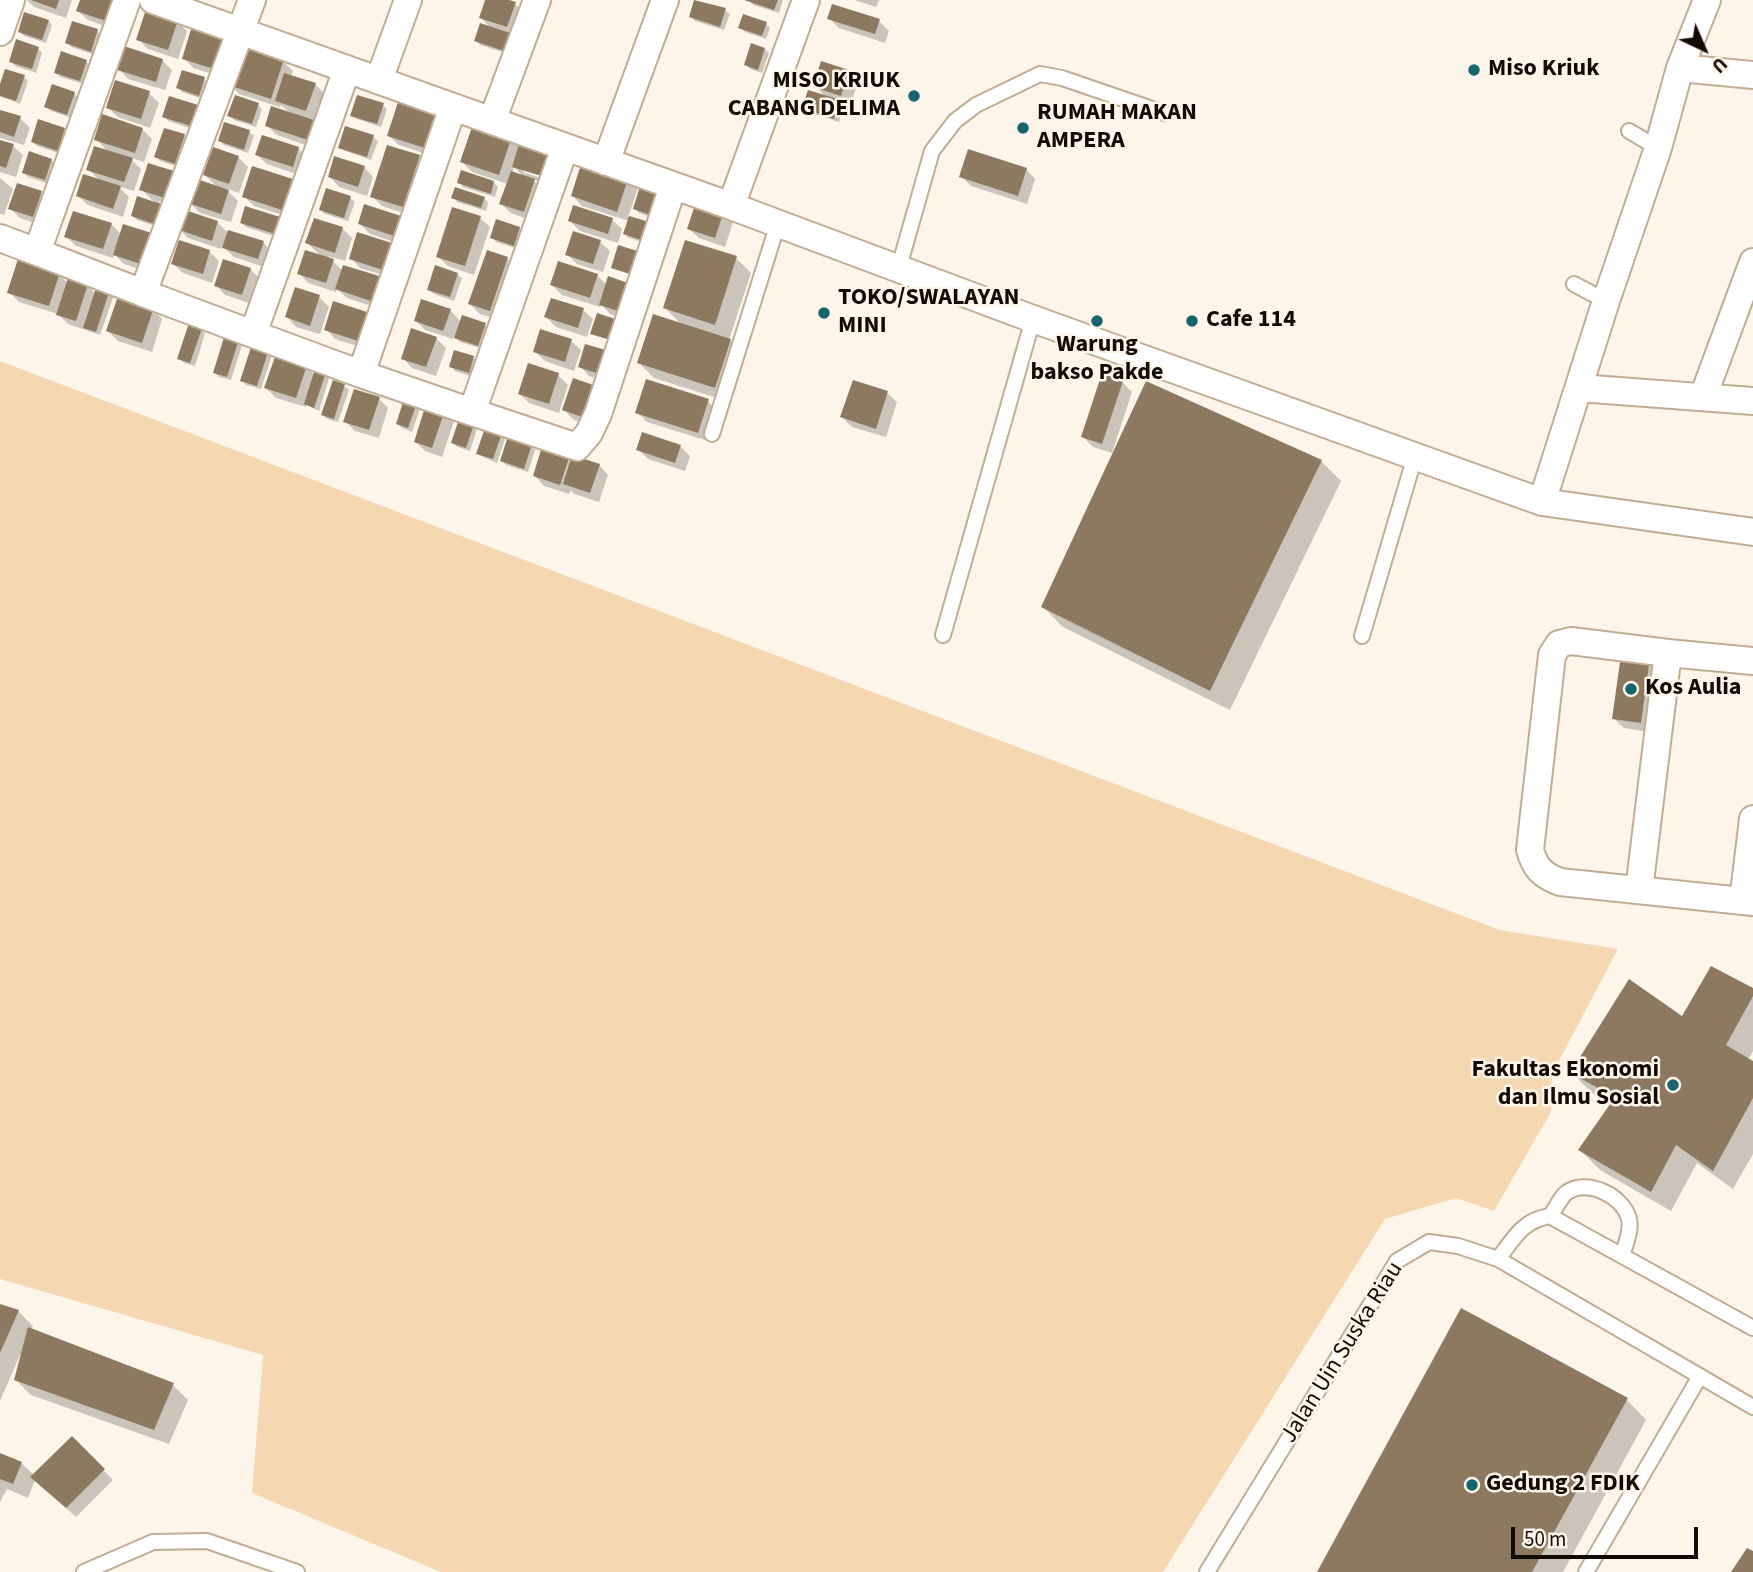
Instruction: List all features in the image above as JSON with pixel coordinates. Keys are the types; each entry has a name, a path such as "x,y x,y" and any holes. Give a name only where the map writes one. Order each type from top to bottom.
{"street":[{"path":"0,32 11,0"},
{"path":"37,252 127,0"},
{"path":"153,0 731,206 1033,319 1542,502 1753,532"},
{"path":"143,293 252,0"},
{"path":"379,80 408,0"},
{"path":"492,121 537,0"},
{"path":"606,162 664,0"},
{"path":"731,206 806,0"},
{"path":"1542,502 1658,148 1680,68 1707,0"},
{"path":"1680,68 1753,75"},
{"path":"253,334 347,69"},
{"path":"361,374 453,107"},
{"path":"472,412 565,147"},
{"path":"0,238 361,374 577,447 589,433 598,414 673,186"},
{"path":"1703,397 1753,262"},
{"path":"1579,388 1753,401"},
{"path":"1753,661 1572,641 1559,644 1552,655 1530,850 1534,866 1546,877 1560,882 1748,901 1753,819"},
{"path":"1639,890 1668,653"}],"lane":[{"path":"899,267 932,151 955,121 976,105 1040,74 1062,78 1164,113"},
{"path":"1629,131 1658,148"},
{"path":"712,434 778,223"},
{"path":"1574,285 1606,300"},
{"path":"943,635 1033,319"},
{"path":"1362,636 1415,456"},
{"path":"1550,1216 1565,1194 1584,1186 1622,1203 1630,1221 1622,1256"},
{"path":"1498,1259 1522,1228 1536,1219 1550,1216 1753,1328"},
{"name":"Jalan Uin Suska Riau","path":"1207,1572 1397,1261 1429,1242 1458,1246 1498,1259 1753,1407"},
{"path":"1586,1572 1700,1376"},
{"path":"84,1572 153,1542 207,1541 297,1572"}],"shaded area":[{"path":"0,361 1500,930 1618,949 1552,1074 1551,1112 1494,1211 1456,1198 1385,1219 1163,1572 441,1572 252,1493 263,1355 0,1279"}],"building":[{"path":"31,0 59,0 56,9"},
{"path":"80,0 120,0 112,23 76,11"},
{"path":"485,0 516,2 507,27 479,18"},
{"path":"694,0 726,8 720,27 689,17"},
{"path":"744,0 778,0 774,10"},
{"path":"832,4 880,19 875,34 827,19"},
{"path":"146,9 178,20 168,50 136,40"},
{"path":"24,12 49,20 42,40 18,32"},
{"path":"743,14 767,22 762,36 738,28"},
{"path":"72,21 98,29 91,52 65,43"},
{"path":"480,23 513,34 507,52 474,41"},
{"path":"192,26 227,37 217,70 182,59"},
{"path":"16,39 39,47 32,69 9,62"},
{"path":"751,43 765,48 758,70 744,65"},
{"path":"241,45 284,59 271,99 228,85"},
{"path":"124,46 163,59 156,82 117,70"},
{"path":"61,51 87,60 80,81 54,73"},
{"path":"821,61 849,70 841,96 813,87"},
{"path":"5,69 25,75 16,101 0,96 0,84"},
{"path":"182,70 205,77 199,96 176,88"},
{"path":"284,73 316,83 306,111 275,101"},
{"path":"115,80 150,91 141,119 106,108"},
{"path":"52,84 75,92 67,115 44,107"},
{"path":"808,90 841,100 834,119 802,108"},
{"path":"235,95 259,103 252,124 227,116"},
{"path":"357,95 384,103 377,124 350,116"},
{"path":"169,96 198,105 191,126 162,117"},
{"path":"400,96 438,109 425,148 387,136"},
{"path":"271,106 314,120 308,140 265,126"},
{"path":"0,110 21,116 14,137 0,132"},
{"path":"102,114 143,128 135,153 94,140"},
{"path":"38,119 65,128 58,151 31,142"},
{"path":"224,122 250,130 244,150 218,141"},
{"path":"473,124 512,136 499,175 460,162"},
{"path":"345,126 374,135 367,157 338,148"},
{"path":"164,128 185,134 175,164 154,157"},
{"path":"262,135 299,147 293,167 255,155"},
{"path":"0,140 14,144 6,168 0,166"},
{"path":"519,144 556,156 548,178 512,167"},
{"path":"387,145 420,155 403,207 370,197"},
{"path":"94,146 133,158 124,182 86,170"},
{"path":"213,147 239,156 229,184 203,175"},
{"path":"968,149 1027,168 1018,196 959,177"},
{"path":"29,151 52,159 45,180 22,173"},
{"path":"334,156 365,166 358,187 328,177"},
{"path":"583,158 630,173 617,212 571,196"},
{"path":"148,163 174,171 165,198 139,190"},
{"path":"252,166 296,180 285,211 242,197"},
{"path":"461,170 494,181 491,194 457,183"},
{"path":"511,171 535,179 524,212 499,204"},
{"path":"83,174 121,186 113,209 76,196"},
{"path":"197,179 229,190 221,214 188,203"},
{"path":"17,183 42,191 33,217 8,209"},
{"path":"640,186 665,194 657,217 633,209"},
{"path":"455,187 485,197 481,208 451,198"},
{"path":"326,188 351,196 344,218 319,210"},
{"path":"137,196 164,205 157,225 131,216"},
{"path":"696,202 724,211 715,238 687,229"},
{"path":"364,204 401,216 394,236 358,224"},
{"path":"573,205 613,218 608,234 568,221"},
{"path":"245,206 280,217 275,234 240,223"},
{"path":"452,207 481,216 465,266 436,257"},
{"path":"182,209 218,221 212,241 176,229"},
{"path":"73,211 112,223 103,249 64,237"},
{"path":"629,216 656,224 650,243 623,234"},
{"path":"314,218 343,227 335,253 305,243"},
{"path":"496,219 520,227 514,246 490,238"},
{"path":"123,224 155,234 144,265 113,255"},
{"path":"228,230 264,241 258,259 222,248"},
{"path":"573,231 601,240 593,264 565,255"},
{"path":"357,232 398,245 389,272 349,259"},
{"path":"179,240 210,250 203,274 171,264"},
{"path":"685,240 737,256 715,325 663,308"},
{"path":"618,245 644,253 636,276 611,268"},
{"path":"305,250 334,259 326,283 297,274"},
{"path":"487,250 508,257 490,311 468,304"},
{"path":"18,259 60,272 49,306 7,293"},
{"path":"223,259 251,268 242,295 214,286"},
{"path":"558,261 598,274 590,298 550,285"},
{"path":"343,265 379,276 371,301 335,289"},
{"path":"435,265 458,273 450,297 427,290"},
{"path":"608,276 634,285 625,313 599,305"},
{"path":"68,278 88,284 76,321 56,315"},
{"path":"97,285 110,289 96,332 83,328"},
{"path":"295,287 320,295 310,326 285,317"},
{"path":"118,296 154,307 142,343 106,331"},
{"path":"551,298 584,308 578,328 544,317"},
{"path":"421,299 451,309 443,331 414,321"},
{"path":"333,301 367,312 358,341 324,330"},
{"path":"597,313 621,321 614,341 590,334"},
{"path":"653,314 731,339 715,388 637,363"},
{"path":"462,315 486,323 478,346 454,338"},
{"path":"189,323 202,328 190,363 177,359"},
{"path":"411,328 437,337 426,367 401,359"},
{"path":"540,329 572,339 565,362 533,352"},
{"path":"225,334 239,339 227,377 213,373"},
{"path":"252,344 269,349 257,386 240,381"},
{"path":"585,344 616,353 608,377 578,367"},
{"path":"454,350 474,356 469,373 449,367"},
{"path":"276,354 307,365 296,398 264,388"},
{"path":"528,363 559,373 549,404 518,394"},
{"path":"315,369 326,372 314,408 304,404"},
{"path":"1102,373 1123,381 1102,444 1081,437"},
{"path":"573,378 602,388 591,420 562,410"},
{"path":"646,379 709,399 698,433 635,413"},
{"path":"333,380 345,384 334,419 321,415"},
{"path":"853,380 888,391 876,429 840,417"},
{"path":"1146,381 1322,460 1210,691 1041,607"},
{"path":"354,389 380,397 369,430 343,422"},
{"path":"405,396 418,400 408,428 396,424"},
{"path":"426,404 445,410 432,448 414,442"},
{"path":"460,416 475,421 466,448 451,443"},
{"path":"486,425 503,430 493,459 476,454"},
{"path":"642,432 681,445 675,463 636,450"},
{"path":"508,436 532,444 524,469 500,461"},
{"path":"544,440 572,449 560,485 533,476"},
{"path":"572,455 600,464 590,493 563,484"},
{"name":"Kos Aulia","path":"1621,655 1650,658 1641,723 1612,719"},
{"name":"Fakultas Ekonomi dan Ilmu Sosial","path":"1711,966 1753,988 1753,996 1726,1045 1753,1061 1753,1098 1713,1171 1676,1145 1651,1192 1578,1150 1615,1097 1570,1073 1629,979 1682,1016"},
{"path":"0,1304 19,1310 0,1353"},
{"name":"Gedung 2 FDIK","path":"1461,1308 1628,1398 1532,1572 1317,1572"},
{"path":"28,1327 174,1383 154,1430 14,1380"},
{"path":"72,1436 105,1469 66,1508 30,1477"},
{"path":"0,1453 22,1462 13,1484 0,1479"},
{"path":"1747,1548 1753,1551 1753,1572 1731,1572"}],"place":[{"name":"Miso Kriuk","path":"1474,70"},
{"name":"MISO KRIUK CABANG DELIMA","path":"914,96"},
{"name":"RUMAH MAKAN AMPERA","path":"1023,128"},
{"name":"TOKO/SWALAYAN MINI","path":"824,313"},
{"name":"Warung bakso Pakde","path":"1097,321"},
{"name":"Cafe 114","path":"1192,321"},
{"name":"Kos Aulia","path":"1631,689"},
{"name":"Fakultas Ekonomi dan Ilmu Sosial","path":"1673,1085"},
{"name":"Gedung 2 FDIK","path":"1472,1485"}]}
